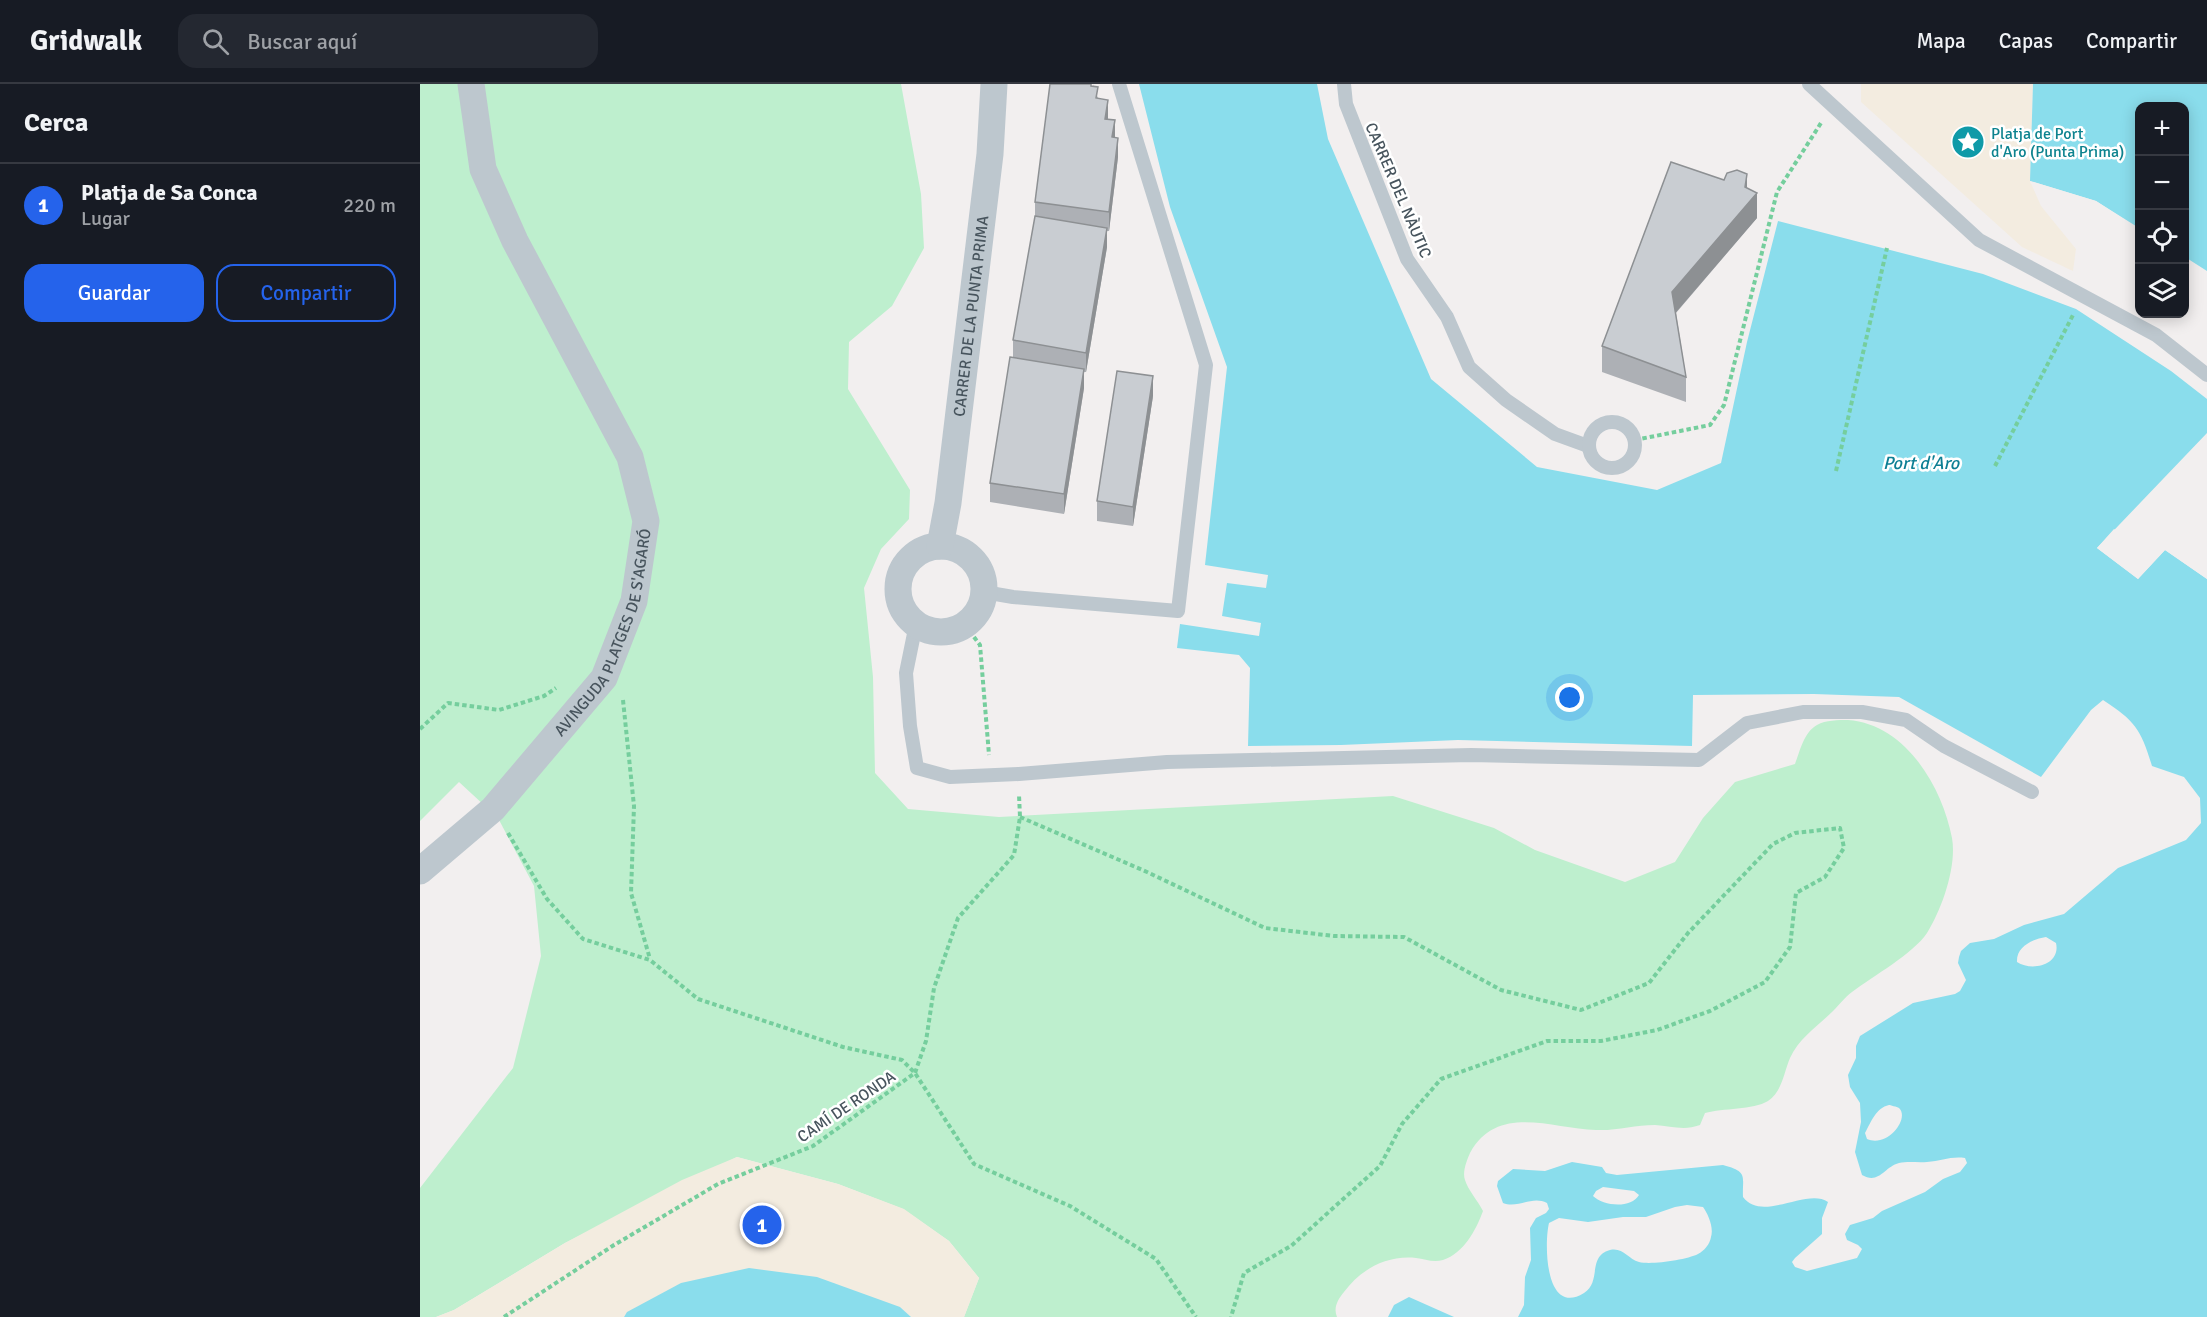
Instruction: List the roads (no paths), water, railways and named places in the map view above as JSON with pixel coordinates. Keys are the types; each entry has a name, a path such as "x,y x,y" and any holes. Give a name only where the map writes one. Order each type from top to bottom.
{"street":[{"name":"AVINGUDA PLATGES DE S'AGARÓ","path":"420,871 494,809 604,678 634,601 646,521 630,457 515,241 483,169 471,84"},
{"name":"CARRER DE LA PUNTA PRIMA","path":"940,546 948,503 987,177 994,84"},
{"path":"940,546 952,548 970,557 981,573 984,592 979,611 965,626 940,633 915,624 907,616 901,606 898,582 908,561 917,553 940,546"}],"lane":[{"path":"984,592 1013,597 1178,610 1206,365 1119,84"},
{"name":"CARRER DEL NÀUTIC","path":"1344,84 1346,104 1407,259 1447,317 1468,367 1506,400 1555,434 1588,446"},
{"path":"1809,84 1979,240 2156,335 2207,375"},
{"name":"CARRER DEL NÀUTIC","path":"1611,421 1623,424 1632,432 1635,440 1634,456 1625,465 1613,469 1602,466 1592,458 1588,446 1591,434 1599,425 1611,421"},
{"path":"915,624 906,673 910,726 917,768 950,777 1167,762 1459,755 1699,760 1747,723 1803,712 1862,712 1906,720 1944,746 2032,792"}],"water":[{"name":"Port d'Aro","path":"1139,84 1317,84 1328,139 1431,379 1537,467 1657,490 1721,463 1747,342 1778,221 1983,274 2076,309 2171,371 2207,399 2207,433 2097,548 2138,579 2165,550 2207,579 2207,1317 1518,1317 1524,1305 1525,1277 1531,1260 1530,1228 1536,1218 1549,1209 1547,1203 1536,1200 1514,1204 1503,1203 1497,1186 1498,1181 1513,1169 1545,1171 1572,1162 1602,1167 1606,1173 1617,1175 1723,1165 1740,1173 1743,1179 1743,1197 1751,1204 1761,1207 1773,1206 1809,1199 1828,1202 1822,1218 1822,1234 1795,1258 1792,1262 1795,1267 1807,1271 1857,1258 1862,1249 1847,1240 1845,1234 1850,1225 1873,1218 1882,1211 1925,1192 1943,1179 1960,1172 1967,1163 1965,1158 1903,1162 1894,1165 1877,1177 1868,1178 1862,1175 1855,1152 1861,1122 1860,1103 1850,1087 1848,1075 1856,1058 1856,1046 1860,1036 1913,1003 1960,991 1966,980 1958,963 1959,957 1961,951 1970,943 1994,939 2024,925 2064,914 2118,868 2186,840 2201,823 2200,798 2184,777 2152,766 2140,734 2130,720 2103,700 2091,710 2041,777 1899,697 1814,694 1693,695 1692,746 1458,740 1248,746 1250,668 1239,655 1177,648 1180,624 1259,636 1261,623 1222,616 1227,583 1266,588 1268,575 1205,565 1227,367 1170,207","holes":["2046,937 2056,943 2054,957 2037,966 2017,962 2022,948","1889,1105 1899,1108 1902,1113 1899,1125 1889,1136 1875,1141 1867,1139 1865,1133 1869,1124 1877,1112","1603,1187 1634,1191 1639,1195 1624,1204 1610,1204 1593,1196","1687,1205 1703,1207 1707,1213 1712,1233 1708,1245 1700,1253 1677,1260 1644,1263 1618,1250 1610,1250 1599,1258 1592,1282 1584,1293 1571,1298 1561,1295 1554,1287 1548,1261 1549,1223 1559,1218 1588,1222 1623,1217 1646,1217"]},
{"path":"2033,84 2207,84 2207,271 2189,260 2189,102 2135,102 2135,226 2096,201 2030,181"},
{"path":"749,1268 817,1277 900,1307 911,1317 624,1317 627,1312 681,1283"},
{"path":"1409,1297 1454,1317 1388,1317 1394,1305"}],"place":[{"name":"Platja de Port d'Aro (Punta Prima)","path":"1968,142"},
{"name":"Platja de Sa Conca","path":"762,1225"}]}
